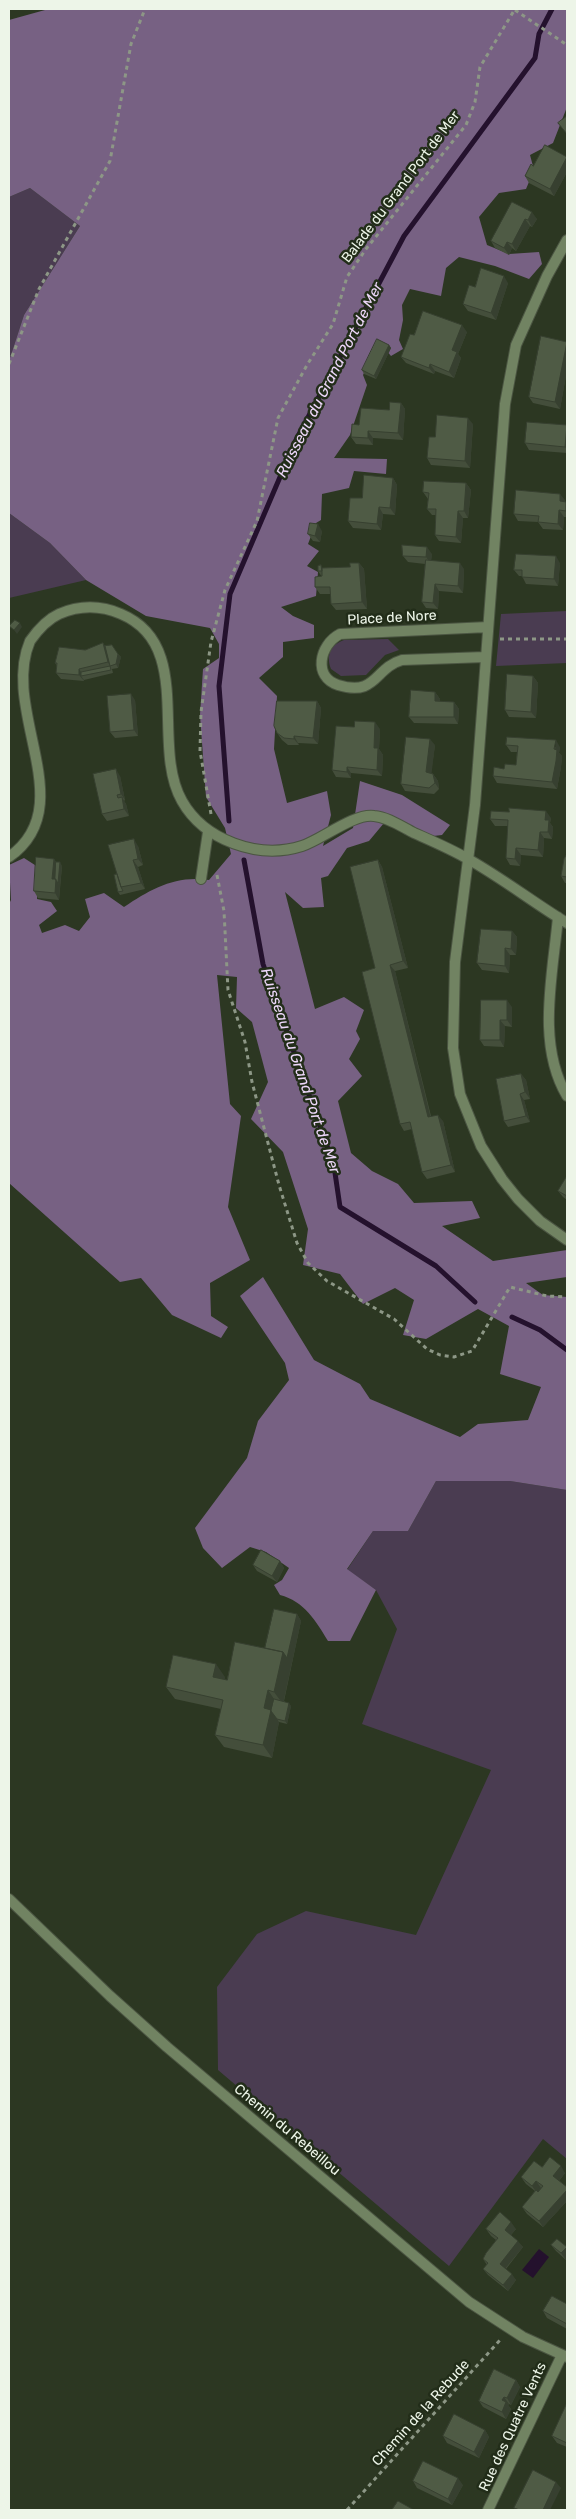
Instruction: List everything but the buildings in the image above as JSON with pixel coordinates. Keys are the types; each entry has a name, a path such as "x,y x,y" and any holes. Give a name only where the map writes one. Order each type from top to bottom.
{"street":[{"path":"567,240 526,319 516,345 505,404 475,804 459,916 452,1048 460,1094 481,1146 502,1179 540,1220 567,1240"},
{"path":"9,857 24,845 34,827 39,808 37,787 18,705 17,681 20,663 34,635 56,615 91,606 109,608 127,616 142,627 153,640 165,674 172,775 177,793 186,810 208,832 247,848 280,851 302,846 360,818 372,815 387,820 468,859 567,923"},
{"name":"Place de Nore","path":"485,657 402,660 391,664 375,681 365,686 349,687 336,685 327,678 322,669 324,647 340,634 488,627"},
{"path":"201,879 208,832"},
{"path":"558,917 550,1040 556,1065 567,1096"},
{"name":"Chemin du Rebeillou","path":"9,1899 110,1996 167,2047 468,2302 510,2330 565,2356"},
{"name":"Rue des Quatre Vents","path":"488,2510 565,2356"}],"path":[{"path":"9,364 39,289 110,161 131,44 145,9"},
{"path":"515,9 550,31 567,45"},
{"name":"Balade du Grand Port de Mer","path":"221,838 210,812 200,752 200,712 216,618 224,590 257,521 278,418 307,365 333,324 347,277 366,249 466,125 475,102 480,67 515,9"},
{"path":"487,639 567,639"},
{"path":"218,867 217,877 224,911 228,990 246,1042 252,1082 279,1186 297,1243 308,1263 327,1281 394,1319 427,1349 440,1355 454,1357 472,1351 510,1287 547,1296 567,1297"},
{"name":"Chemin de la Rebude","path":"347,2510 510,2330"}],"shaded area":[{"path":"44,9 567,9 567,107 553,143 530,155 534,170 526,189 499,193 479,217 487,245 509,254 539,252 542,264 529,279 495,266 459,257 446,268 441,296 410,289 402,305 403,320 399,340 403,349 391,356 379,342 363,375 367,385 350,435 334,458 387,459 386,474 354,471 349,488 322,494 321,520 316,523 308,544 319,551 307,566 318,572 316,596 281,607 293,616 314,625 314,638 283,642 283,657 259,678 277,696 274,749 287,803 327,791 331,815 323,846 353,828 360,781 402,795 450,825 442,835 416,838 384,823 369,841 347,848 328,876 321,878 324,907 303,908 285,892 315,1009 344,997 364,1010 356,1031 360,1039 349,1059 362,1076 338,1101 351,1153 372,1171 398,1184 414,1203 472,1201 480,1218 442,1226 493,1261 567,1250 567,1277 526,1283 543,1295 567,1297 567,1490 510,1481 436,1481 408,1531 373,1531 347,1569 376,1590 350,1641 328,1641 314,1619 303,1607 280,1595 274,1585 282,1580 289,1568 266,1552 250,1547 222,1568 203,1548 195,1528 247,1458 258,1421 289,1380 285,1363 240,1296 263,1277 314,1360 360,1384 370,1399 460,1437 478,1424 528,1420 541,1387 500,1374 509,1326 478,1309 426,1339 403,1335 414,1300 395,1288 363,1304 340,1274 303,1265 308,1229 283,1152 251,1119 268,1082 252,1022 236,1008 237,977 217,975 230,1104 241,1116 228,1207 250,1260 210,1283 211,1316 228,1327 221,1338 172,1315 141,1278 120,1282 9,1183 9,904 11,900 9,865 24,858 38,867 37,899 51,902 57,911 39,925 42,933 65,925 79,931 90,917 85,899 104,893 124,907 144,894 164,885 185,880 209,880 231,854 225,828 206,797 200,715 203,669 219,658 219,644 210,628 146,616 86,580 50,543 9,513 9,361 24,315 80,226 30,188 9,197 9,20"},
{"path":"30,188 80,226 24,315 9,361 9,197"},
{"path":"9,513 50,543 86,580 9,598"},
{"path":"567,611 567,663 496,666 501,614"},
{"path":"388,639 399,650 385,655 366,675 341,676 331,669 329,655 332,648 339,642 344,640"},
{"path":"436,1481 510,1481 567,1490 567,2159 543,2139 449,2266 218,2070 217,1987 257,1934 306,1911 416,1935 491,1770 362,1724 397,1629 376,1590 347,1570 373,1531 408,1531"},
{"path":"539,2249 549,2257 533,2278 522,2270"}],"waterway":[{"name":"Ruisseau du Grand Port de Mer","path":"229,821 219,686 230,594 295,442 404,236 535,58 539,34 552,9"},
{"name":"Ruisseau du Grand Port de Mer","path":"244,860 263,964 334,1166 340,1207 436,1266 475,1302"},
{"name":"Ruisseau du Grand Port de Mer","path":"512,1317 540,1330 567,1350"}]}
